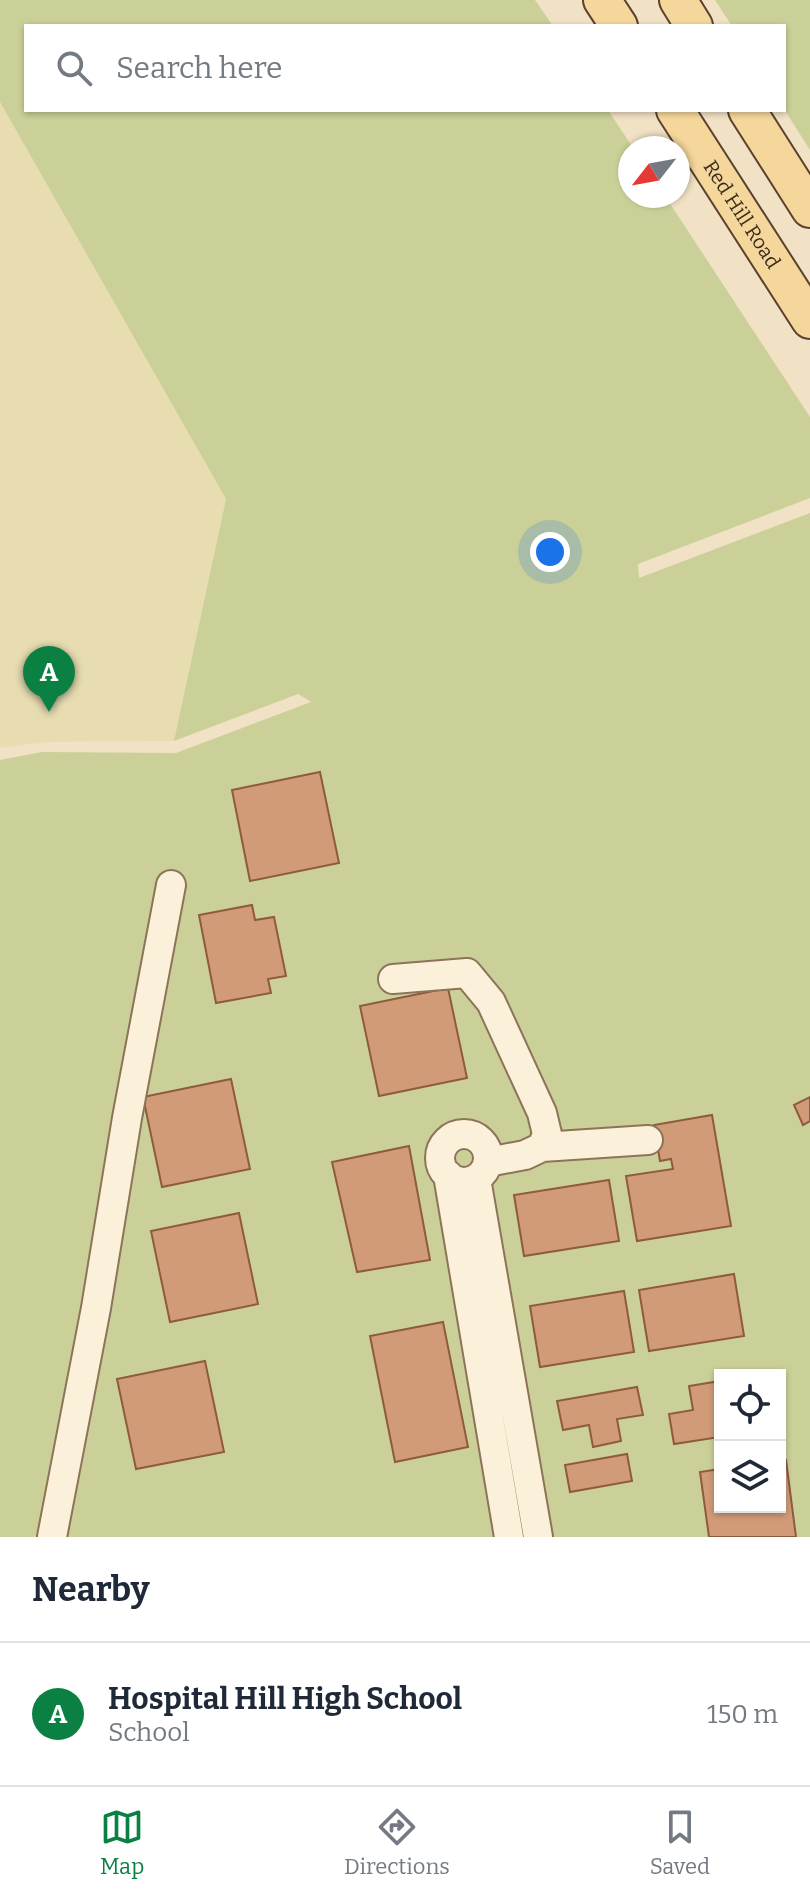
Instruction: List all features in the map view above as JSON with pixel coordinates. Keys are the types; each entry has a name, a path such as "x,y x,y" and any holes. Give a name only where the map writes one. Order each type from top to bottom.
{"main road":[{"path":"602,0 618,24"},
{"path":"678,0 693,24"},
{"name":"Red Hill Road","path":"676,112 810,320"},
{"path":"748,112 810,209"}],"street":[{"path":"52,1537 94,1323 127,1118 171,885"},
{"path":"393,979 467,973 491,1002 542,1113 547,1134 542,1147"},
{"path":"509,1537 511,1466 482,1170 486,1147 475,1137 461,1134 448,1141 441,1154 441,1162 448,1175 511,1466 538,1537"},
{"path":"448,1175 461,1182 482,1170 542,1147 648,1140"}],"shaded area":[{"path":"0,102 226,499 174,741 46,742 0,748"}],"green space":[{"path":"0,0 535,0 552,24 24,24 24,112 609,112 625,136 618,136 618,208 673,208 810,417 810,498 638,564 639,578 810,513 810,1537 0,1537 0,760 42,752 176,753 311,702 298,694 174,741 226,499 0,102"},
{"path":"715,0 810,0 810,150 786,112 786,24 731,24"}],"building":[{"path":"320,772 339,863 250,881 232,790"},
{"path":"252,905 255,920 274,917 286,976 268,979 271,993 216,1003 199,915"},
{"path":"448,988 467,1078 379,1096 360,1006"},
{"path":"231,1079 250,1169 162,1187 143,1097"},
{"path":"810,1097 810,1121 803,1125 794,1105"},
{"path":"712,1115 731,1226 637,1241 626,1176 673,1169 671,1159 660,1161 654,1125"},
{"path":"409,1146 430,1260 357,1272 332,1162"},
{"path":"609,1180 619,1241 524,1256 514,1195"},
{"path":"239,1213 258,1304 170,1322 151,1231"},
{"path":"734,1274 744,1336 649,1351 639,1290"},
{"path":"624,1291 634,1352 540,1367 530,1306"},
{"path":"443,1322 468,1447 395,1462 370,1336"},
{"path":"205,1361 224,1452 136,1469 117,1379"},
{"path":"714,1382 714,1438 674,1444 669,1414 693,1410 689,1386"},
{"path":"637,1387 643,1415 617,1419 621,1441 593,1447 589,1425 563,1430 557,1401"},
{"path":"627,1454 632,1481 570,1492 565,1465"},
{"path":"786,1460 796,1537 709,1537 700,1472 714,1470 714,1513 786,1513"}],"place":[{"name":"Hospital Hill High School","path":"49,712"}]}
